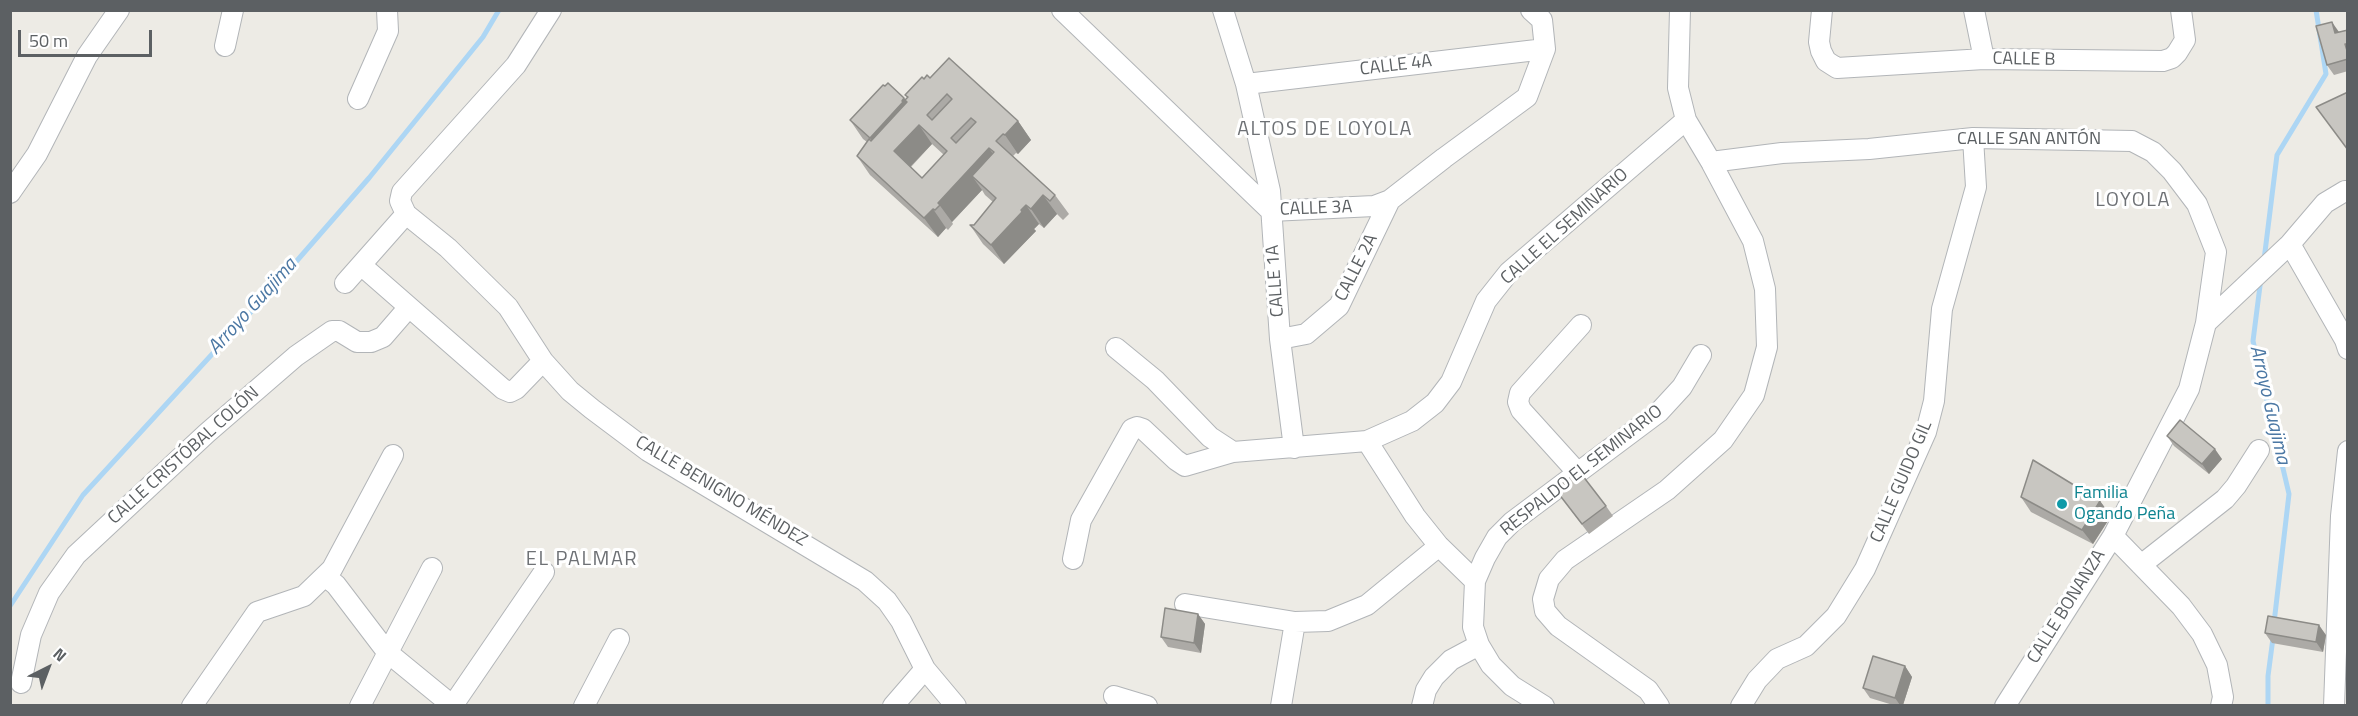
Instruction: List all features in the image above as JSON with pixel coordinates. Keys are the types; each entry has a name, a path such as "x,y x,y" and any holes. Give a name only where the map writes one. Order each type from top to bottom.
{"street":[{"path":"10,194 37,154 87,56 119,10"},
{"path":"225,46 233,10"},
{"path":"358,99 388,31 387,10"},
{"path":"345,283 406,214 400,201 402,192 516,65 551,10"},
{"name":"CALLE 3A","path":"1062,10 1271,211 1374,206 1390,200 1527,97 1545,49"},
{"name":"CALLE 1A","path":"1223,10 1246,84 1270,191 1280,339 1294,448"},
{"path":"1531,10 1542,20 1545,49"},
{"path":"1659,705 1648,690 1558,626 1545,611 1543,599 1549,579 1565,560 1668,490 1723,440 1754,395 1767,346 1765,289 1753,241 1686,120 1678,88 1680,10"},
{"name":"CALLE B","path":"1822,10 1819,42 1826,61 1838,68 1984,59 2163,61 2172,58 2185,40 2181,10"},
{"path":"1974,10 1984,59"},
{"name":"CALLE 4A","path":"1246,84 1545,49"},
{"name":"CALLE EL SEMINARIO","path":"1073,559 1081,520 1132,429 1137,427 1143,429 1185,466 1233,452 1367,441 1412,421 1435,403 1451,382 1486,301 1509,272 1686,120"},
{"name":"CALLE SAN ANTÓN","path":"1711,162 1782,153 1869,149 1972,138 2132,141 2152,152 2172,171 2198,204 2216,252 2206,323"},
{"name":"CALLE GUIDO GIL","path":"1741,705 1757,680 1777,659 1806,646 1836,616 1865,569 1926,432 1934,402 1942,309 1976,187 1972,138"},
{"path":"2206,323 2290,244 2325,203 2348,191"},
{"name":"CALLE 2A","path":"1280,339 1306,334 1339,306 1390,200"},
{"name":"CALLE BENIGNO MÉNDEZ","path":"406,214 448,248 508,307 543,361 570,391 648,451 865,581 887,601 902,621 925,669 956,705"},
{"path":"2290,244 2348,349"},
{"path":"361,265 503,389 510,392 516,389 543,361"},
{"name":"CALLE CRISTÓBAL COLÓN","path":"21,682 31,635 49,593 83,548 207,433 296,356 332,331 339,331 357,342 371,342 383,337 409,307"},
{"name":"CALLE BONANZA","path":"2005,705 2112,536 2189,389 2206,323"},
{"path":"1578,473 1521,410 1518,402 1520,393 1581,325"},
{"path":"1116,348 1155,380 1210,437 1233,452"},
{"name":"RESPALDO EL SEMINARIO","path":"1544,705 1512,686 1491,665 1479,645 1473,627 1475,581 1497,537 1512,522 1659,412 1682,387 1701,355"},
{"path":"1367,441 1415,516 1439,546 1475,581"},
{"path":"2141,565 2225,499 2259,450"},
{"path":"2334,705 2342,682 2348,451"},
{"path":"192,705 257,612 304,596 332,569 393,455"},
{"path":"2112,536 2181,606 2202,634 2217,665 2223,697 2221,705"},
{"path":"1185,604 1295,622 1328,621 1366,605 1439,546"},
{"path":"360,705 432,568"},
{"path":"325,576 336,585 387,652 453,705 544,572"},
{"path":"1281,705 1295,622"},
{"path":"584,705 619,639"},
{"path":"1422,705 1426,690 1434,677 1452,660 1479,645"},
{"path":"893,705 925,669"},
{"path":"1114,696 1147,705"}],"building":[{"path":"2332,22 2335,33 2348,30 2348,44 2345,44 2348,59 2327,65 2316,26"},
{"path":"949,58 1018,121 996,141 1055,195 1050,201 1043,195 1031,209 1026,205 991,245 970,225 974,225 996,198 972,176 994,152 989,148 938,203 940,205 924,218 857,156 869,139 871,141 907,102 905,100 908,97 905,95 922,77 924,79 927,75 930,78","holes":["947,94 952,99 932,120 927,115","971,118 976,122 956,143 951,138","919,125 947,151 922,178 894,151"]},
{"path":"888,83 904,98 903,102 870,138 850,120 883,85"},
{"path":"2348,92 2348,150 2316,107"},
{"path":"2180,420 2215,449 2202,464 2167,436"},
{"name":"Familia Ogando Peña","path":"2033,460 2100,501 2082,530 2021,497"},
{"path":"1579,471 1606,506 1582,524 1555,489"},
{"path":"1165,608 1198,614 1194,643 1161,637"},
{"path":"2268,616 2319,625 2316,642 2265,633"},
{"path":"1873,656 1905,666 1895,698 1863,688"}],"waterway":[{"name":"Arroyo Guajima","path":"10,606 83,495 281,279 369,178 483,37 499,10"},
{"name":"Arroyo Guajima","path":"2264,260 2277,155 2326,74 2316,10"},
{"name":"Arroyo Guajima","path":"2261,278 2253,341 2289,494 2274,623"},
{"name":"Arroyo Guajima","path":"2268,706 2268,676 2273,638"}],"place":[{"name":"Familia Ogando Peña","path":"2062,504"}],"district":[{"name":"ALTOS DE LOYOLA","path":"1325,130"},
{"name":"LOYOLA","path":"2133,201"},
{"name":"EL PALMAR","path":"582,560"}]}
